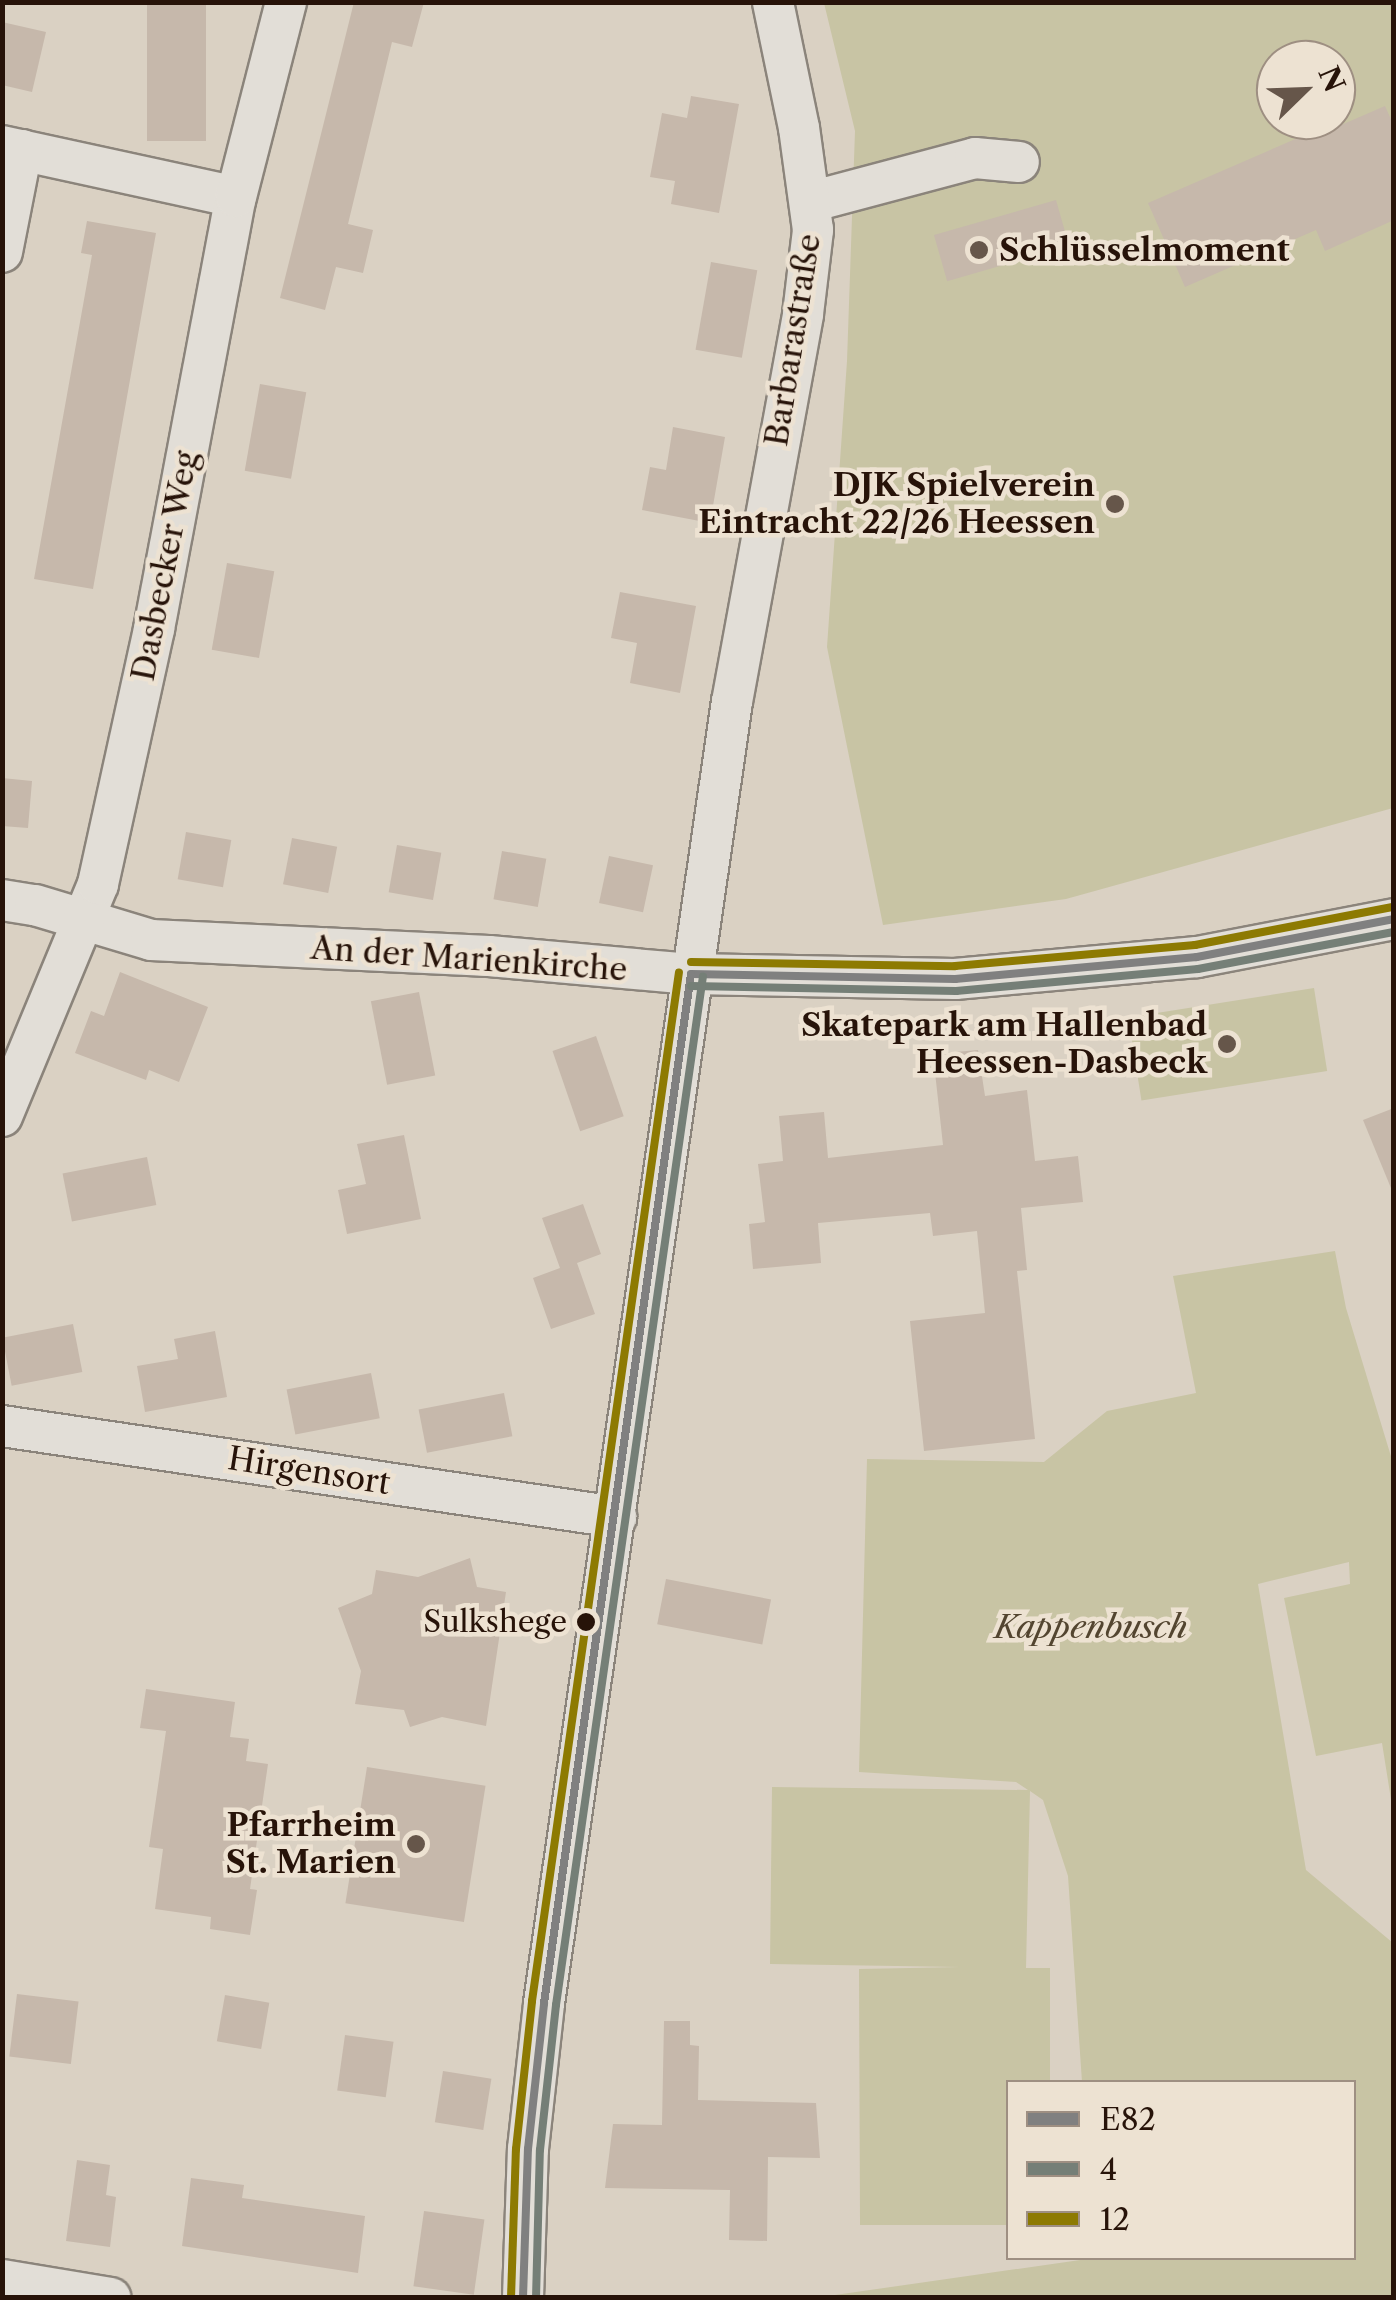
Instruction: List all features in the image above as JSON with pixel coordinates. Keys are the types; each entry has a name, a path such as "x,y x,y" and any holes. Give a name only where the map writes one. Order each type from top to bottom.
{"street":[{"name":"Dasbecker Weg","path":"2,1116 98,884 154,630 236,197 286,2"},
{"name":"Barbarastraße","path":"692,974 754,564 803,314 813,230 773,2"},
{"path":"2,252 12,148 236,197"},
{"path":"810,202 975,158 1019,162"},
{"name":"An der Marienkirche","path":"2,900 151,940 489,956 692,974 955,979 1197,957 1394,919"},
{"path":"523,2298 528,2149 544,2003 692,974"},
{"name":"Hirgensort","path":"2,1426 616,1517"},
{"path":"2,2280 112,2298"}],"green space":[{"name":"DJK Spielverein Eintracht 22/26 Heessen","path":"824,3 1393,3 1393,808 1066,899 883,925 827,647 847,361 855,131"},
{"name":"Skatepark am Hallenbad Heessen-Dasbeck","path":"1314,988 1327,1071 1141,1100 1128,1017"},
{"name":"Kappenbusch","path":"1335,1251 1346,1308 1393,1463 1393,1812 1382,1743 1316,1756 1284,1598 1350,1584 1349,1562 1258,1584 1306,1870 1393,1943 1393,2297 821,2297 1080,2260 1356,2260 1356,2080 1082,2080 1068,1876 1043,1800 1030,1791 1026,1968 1050,1968 1050,2080 1006,2080 1006,2225 860,2225 859,1969 960,1967 770,1964 772,1787 1028,1790 1016,1782 859,1772 867,1459 1044,1462 1107,1411 1196,1393 1173,1276"}],"building":[{"path":"147,2 206,2 206,141 147,141"},
{"path":"354,2 424,2 412,47 392,42 348,224 373,230 363,273 336,267 325,310 280,298"},
{"path":"2,22 46,32 32,92 2,85"},
{"path":"691,96 739,104 719,213 671,204 675,181 650,177 662,113 687,118"},
{"path":"1385,106 1394,126 1394,220 1325,251 1316,230 1185,287 1148,203 1293,140 1356,140 1356,119"},
{"path":"1056,200 1069,246 947,281 934,235"},
{"path":"87,221 156,233 93,589 34,579 92,255 81,253"},
{"path":"711,262 757,270 742,358 696,350"},
{"path":"260,384 306,392 291,479 245,471"},
{"path":"673,427 725,437 710,523 642,510 650,467 666,470"},
{"path":"227,563 274,571 259,658 212,650"},
{"path":"620,592 696,606 680,693 630,683 637,643 611,638"},
{"path":"2,778 32,781 28,828 2,826"},
{"path":"186,832 231,840 223,887 178,879"},
{"path":"292,838 337,847 328,893 283,884"},
{"path":"397,845 441,853 433,900 389,892"},
{"path":"502,851 546,859 538,907 493,899"},
{"path":"609,856 653,865 643,912 599,903"},
{"path":"120,972 208,1007 179,1082 149,1070 146,1080 75,1053 91,1011 104,1016"},
{"path":"419,992 435,1075 387,1085 371,1001"},
{"path":"596,1036 624,1116 580,1131 553,1051"},
{"path":"978,1050 985,1096 1027,1090 1035,1161 1078,1156 1083,1202 1021,1208 1027,1270 1017,1271 1035,1439 924,1451 910,1321 985,1313 977,1231 933,1236 930,1213 818,1223 821,1263 753,1269 749,1224 765,1222 758,1164 783,1161 779,1116 824,1112 828,1158 943,1145 933,1054"},
{"path":"1394,1108 1394,1192 1393,1193 1363,1120"},
{"path":"404,1135 421,1219 347,1234 338,1190 366,1184 357,1144"},
{"path":"147,1157 156,1205 72,1222 63,1173"},
{"path":"583,1204 601,1254 577,1263 595,1314 551,1329 533,1278 560,1268 542,1218"},
{"path":"73,1324 82,1372 12,1386 2,1338"},
{"path":"215,1331 227,1397 145,1412 137,1366 178,1359 174,1339"},
{"path":"371,1373 380,1418 295,1435 287,1389"},
{"path":"504,1393 512,1436 427,1453 419,1410"},
{"path":"470,1558 477,1587 506,1592 486,1726 442,1717 410,1727 404,1710 355,1704 361,1671 338,1608 372,1594 376,1570 418,1577"},
{"path":"666,1579 771,1599 762,1645 657,1624"},
{"path":"146,1689 235,1702 230,1737 249,1739 246,1761 268,1764 250,1889 257,1890 250,1935 210,1929 211,1917 155,1909 163,1849 149,1847 166,1731 140,1728"},
{"name":"Pfarrheim St. Marien","path":"367,1767 486,1786 464,1922 345,1903"},
{"path":"17,1994 79,2002 71,2064 9,2057"},
{"path":"225,1995 269,2003 261,2049 217,2041"},
{"path":"664,2021 690,2021 690,2045 699,2046 698,2100 816,2103 820,2158 768,2157 767,2241 729,2240 730,2190 605,2188 613,2124 662,2125"},
{"path":"345,2035 394,2042 386,2097 337,2090"},
{"path":"443,2071 491,2079 483,2130 435,2122"},
{"path":"77,2160 110,2165 106,2195 116,2197 110,2247 66,2241"},
{"path":"191,2178 244,2185 242,2198 365,2216 358,2273 182,2246"},
{"path":"424,2211 484,2219 474,2295 413,2286"}],"transit line":[{"name":"12","path":"691,962 955,966 1195,945 1392,907"},
{"name":"E82","path":"691,974 955,979 1197,957 1394,919"},
{"name":"4","path":"691,986 956,991 1198,969 1394,932"},
{"name":"12","path":"511,2298 516,2149 532,2001 679,972"},
{"name":"E82","path":"523,2298 528,2149 544,2003 691,974"},
{"name":"4","path":"536,2298 540,2150 556,2005 703,976"}],"place":[{"name":"Schlüsselmoment","path":"979,250"},
{"name":"DJK Spielverein Eintracht 22/26 Heessen","path":"1115,504"},
{"name":"Skatepark am Hallenbad Heessen-Dasbeck","path":"1227,1044"},
{"name":"Sulkshege","path":"586,1622"},
{"name":"Pfarrheim St. Marien","path":"416,1844"}]}
